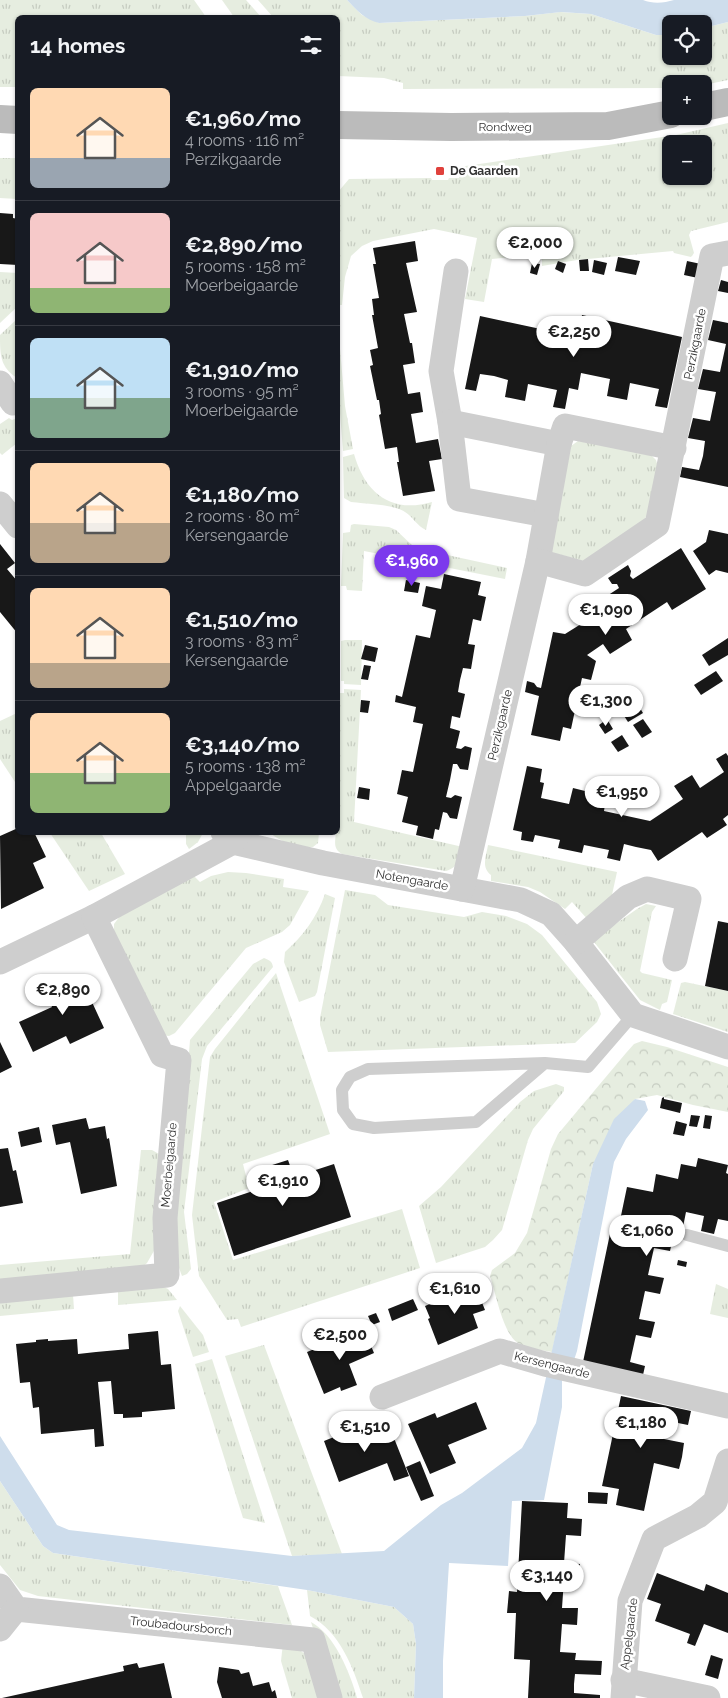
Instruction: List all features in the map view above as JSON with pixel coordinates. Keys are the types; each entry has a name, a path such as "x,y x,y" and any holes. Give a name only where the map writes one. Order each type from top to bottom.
{"main road":[{"path":"712,105 728,102"},
{"name":"Rondweg","path":"340,125 451,127 608,126 662,116"},
{"path":"0,119 15,120"}],"street":[{"name":"Perzikgaarde","path":"538,561 585,574 657,525 712,256 728,253"},
{"path":"456,271 441,371 450,422 459,499 546,516"},
{"path":"0,383 15,402"},
{"path":"450,422 559,444"},
{"name":"Perzikgaarde","path":"462,889 538,561 559,444 565,426 674,448"},
{"path":"0,504 15,522"},
{"path":"0,962 94,917 232,836"},
{"name":"Notengaarde","path":"232,836 322,864 521,900 551,914 576,942 633,1015"},
{"path":"576,942 628,898 647,889 689,899 675,959"},
{"name":"Moerbeigaarde","path":"0,1292 167,1275 165,1218 179,1060 162,1055 94,917"},
{"path":"633,1015 728,1047"},
{"name":"Kersengaarde","path":"382,1397 500,1351 577,1372 728,1406"},
{"name":"Appelgaarde","path":"623,1689 630,1601 654,1539 698,1516 715,1502 728,1461"},
{"path":"0,1586 16,1609 0,1629"},
{"name":"Troubadoursborch","path":"16,1609 313,1640 330,1698"},
{"path":"623,1689 708,1698"}],"lane":[{"path":"545,1063 476,1122 374,1128 353,1124 343,1110 342,1090 350,1077 368,1069 545,1063 588,1067 633,1015"},
{"path":"687,1235 728,1246"}],"green space":[{"path":"0,0 194,0 205,15 15,15 15,87 0,87"},
{"path":"222,0 246,0 259,15 233,15"},
{"path":"258,0 347,0 362,15 379,23 525,16 560,12 591,14 656,35 662,35 662,65 712,65 712,26 728,22 728,80 712,83 712,75 662,75 662,88 403,89 403,83 384,78 340,76 340,15 271,15"},
{"path":"728,123 728,222 691,231 689,235 694,253 691,257 674,253 673,251 577,260 542,266 542,254 492,259 484,302 465,299 477,238 434,229 373,241 362,246 351,256 345,277 342,305 340,305 340,190 349,179 431,178 432,180 448,180 449,178 459,178 459,167 662,137 662,185 712,185 712,135 676,135"},
{"path":"0,158 15,158 15,199 0,198"},
{"path":"0,272 15,273 15,309 0,323"},
{"path":"15,321 15,377 7,369 2,360 0,335"},
{"path":"340,349 345,406 353,449 343,451 340,413"},
{"path":"9,418 15,419 15,445 2,455 0,453 0,424"},
{"path":"578,441 650,454 656,460 658,467 648,514 642,523 587,562 550,552 571,446"},
{"path":"354,454 365,480 382,497 404,505 432,502 426,530 400,509 351,502 344,498 343,457"},
{"path":"351,525 389,527 396,530 415,548 507,568 505,579 364,551 362,591 347,590 346,586 341,586 343,533 350,532"},
{"path":"362,640 361,685 344,684 344,681 341,681 341,641"},
{"path":"344,689 361,690 354,822 463,847 458,862 454,867 446,871 342,854 337,850 336,835 340,835 340,693 344,693"},
{"path":"15,714 15,782 0,759 0,721"},
{"path":"51,835 102,835 125,874 89,891"},
{"path":"186,835 202,835 198,842 189,849 186,844"},
{"path":"273,835 319,835 318,843 313,847 295,846"},
{"path":"488,845 617,872 610,904 589,921 572,902 565,909 540,892 528,887 491,881 491,875 485,865"},
{"path":"228,872 284,879 283,887 309,891 290,925 282,932 246,948 175,1033 169,1036 161,1035 114,931 114,924 120,916 193,875 200,882 211,876"},
{"path":"345,890 375,895 388,905 464,917 482,912 506,916 527,924 542,935 597,1002 601,1014 597,1022 575,1043 328,1052 320,1025 320,1018"},
{"path":"325,894 335,898 317,992 315,996 299,1002 284,962 285,952 309,926"},
{"path":"646,904 656,906 652,912 640,971 672,980 667,1002 662,1004 660,1010 640,1000 594,942 594,939"},
{"path":"264,958 272,963 273,967 207,1046 202,1059 184,1212 191,1269 182,1276 173,1252 190,1040 253,964"},
{"path":"276,973 330,1134 243,1164 249,1188 214,1202 233,1260 402,1209 420,1268 241,1327 238,1319 227,1320 199,1276 192,1215 210,1057"},
{"path":"685,982 728,991 728,1032 673,1014 681,983"},
{"path":"642,1041 728,1067 728,1112 657,1095 635,1099 593,1164 552,1352 526,1347 513,1338 504,1323 490,1276 492,1270 515,1253 527,1233 551,1149 558,1134 634,1044"},
{"path":"556,1084 564,1087 564,1091 533,1129 528,1140 502,1230 485,1247 436,1263 419,1206 441,1187 520,1102 534,1091"},
{"path":"141,1150 152,1150 159,1154 155,1249 147,1263 139,1270 0,1283 0,1265 130,1254"},
{"path":"716,1284 728,1289 728,1318 710,1314"},
{"path":"164,1287 177,1300 118,1305 118,1291"},
{"path":"73,1295 74,1309 0,1316 0,1301"},
{"path":"180,1306 203,1335 209,1352 193,1357 178,1311"},
{"path":"264,1345 342,1554 292,1556 225,1356"},
{"path":"212,1359 265,1523 243,1518 195,1364"},
{"path":"0,1481 43,1546 53,1553 278,1586 292,1625 38,1596 20,1590 0,1565"},
{"path":"307,1590 394,1607 413,1624 416,1644 414,1698 363,1698 355,1674 344,1651 330,1631 310,1616"},
{"path":"311,1622 320,1628 334,1645 346,1666 357,1698 335,1698"},
{"path":"283,1643 305,1654 318,1698 292,1698 281,1661"}],"water":[{"path":"347,0 643,0 658,3 674,0 728,0 728,22 712,26 712,15 662,15 662,35 656,35 591,14 561,12 525,16 379,23 365,17"},
{"path":"635,1099 645,1101 648,1110 626,1139 614,1162 577,1351 574,1360 562,1378 562,1407 544,1500 512,1501 508,1566 449,1563 443,1661 443,1698 414,1698 416,1644 413,1624 394,1607 307,1590 53,1553 43,1546 0,1481 0,1436 57,1525 69,1530 292,1556 384,1551 441,1505 462,1493 522,1448 536,1423 593,1164 614,1119"}],"building":[{"path":"0,213 13,214 13,218 15,218 15,265 0,264"},
{"path":"415,241 418,261 406,263 417,312 404,314 415,363 403,365 408,394 420,392 423,412 411,414 416,443 438,439 442,459 429,461 435,491 403,496 397,462 399,462 397,447 385,449 379,415 381,414 379,400 377,400 370,366 373,365 370,350 378,348 372,315 374,315 372,299 379,298 373,264 376,264 373,248"},
{"path":"618,257 640,261 636,275 615,271"},
{"path":"588,259 589,271 580,271 579,260"},
{"path":"594,260 607,263 604,275 592,272"},
{"path":"558,261 566,264 563,273 555,269"},
{"path":"687,261 701,264 698,278 684,275"},
{"path":"532,263 540,264 537,275 530,273"},
{"path":"721,280 728,282 728,293 718,291"},
{"path":"582,315 682,337 667,408 655,406 659,389 630,383 627,400 607,396 610,379 581,373 578,390 569,388 565,409 553,407 557,390 528,384 525,401 505,397 508,380 494,376 480,374 476,391 465,389 480,316 578,337"},
{"path":"713,320 728,323 728,487 680,477 682,467 699,470 703,456 705,441 688,438 693,418 710,421 716,392 698,389 703,369 720,372 726,344 708,340"},
{"path":"709,530 728,534 728,573 716,570 709,575 693,551 706,542"},
{"path":"0,544 15,563 7,569 15,578 15,630 0,612"},
{"path":"681,548 706,589 672,610 667,602 626,629 632,640 610,654 603,644 587,655 596,661 591,680 582,678 571,729 563,727 560,741 531,735 539,696 525,692 527,681 541,688 553,632 565,634 589,619 584,611 619,588 617,584 612,584 608,578 628,565 631,571 630,576 633,579"},
{"path":"444,574 481,582 478,595 486,597 481,621 473,619 468,644 475,645 471,669 463,668 458,692 465,694 460,718 452,716 450,728 460,731 456,748 461,749 465,746 472,748 468,770 460,769 457,764 453,764 446,797 451,798 455,795 462,797 457,819 450,818 447,813 443,812 439,830 435,829 433,839 416,835 418,826 402,822 408,797 397,794 402,770 413,772 423,724 413,722 416,707 395,702 396,695 402,697 416,635 430,638 436,610 422,606 426,586 441,589"},
{"path":"406,580 420,583 418,593 404,591"},
{"path":"728,638 728,655 709,666 702,655"},
{"path":"365,645 378,648 375,662 361,659"},
{"path":"364,665 371,666 368,680 361,679"},
{"path":"716,671 723,681 701,695 694,685"},
{"path":"632,695 643,713 628,722 617,705"},
{"path":"361,700 370,701 368,713 360,712"},
{"path":"607,719 613,729 605,734 599,725"},
{"path":"643,719 652,732 642,738 633,725"},
{"path":"622,735 629,746 618,752 611,742"},
{"path":"726,753 728,756 728,815 723,819 727,825 707,838 702,832 658,861 651,850 624,844 620,861 607,858 609,850 584,845 582,853 558,848 560,840 535,835 533,842 521,840 522,832 513,830 527,766 542,769 540,782 544,783 541,798 569,804 573,788 606,798 604,811 650,821 683,799 674,786 692,775 700,788 724,772 716,759"},
{"path":"359,787 370,789 369,800 357,798"},
{"path":"15,829 15,835 35,835 46,857 33,863 44,888 1,909 0,836"},
{"path":"718,921 728,923 728,991 705,986"},
{"path":"79,974 104,1028 70,1044 66,1036 33,1052 19,1022 52,1007 45,991"},
{"path":"0,1042 12,1067 0,1073"},
{"path":"664,1097 664,1099 682,1103 680,1113 660,1108 662,1098"},
{"path":"691,1115 700,1116 697,1127 689,1126"},
{"path":"705,1115 712,1116 710,1129 703,1128"},
{"path":"86,1118 89,1129 105,1126 107,1139 109,1138 117,1186 81,1194 70,1142 56,1145 52,1125"},
{"path":"676,1121 687,1124 684,1136 673,1134"},
{"path":"39,1127 42,1142 21,1147 18,1132"},
{"path":"8,1148 13,1171 16,1170 23,1203 0,1207 0,1149"},
{"path":"698,1158 728,1165 726,1173 728,1174 728,1221 718,1219 714,1234 701,1231 704,1216 686,1212 683,1227 657,1222 654,1238 672,1242 670,1251 654,1248 648,1275 664,1278 660,1294 645,1291 639,1319 655,1322 651,1338 636,1335 630,1362 645,1366 643,1375 583,1362 611,1229 618,1230 627,1187 653,1192 656,1174 678,1179 681,1164 696,1167"},
{"path":"288,1160 294,1177 334,1164 351,1217 234,1256 217,1203 256,1190 250,1172"},
{"path":"678,1260 687,1262 686,1267 677,1265"},
{"path":"475,1285 485,1310 473,1314 478,1328 438,1345 425,1306"},
{"path":"413,1299 418,1310 392,1321 388,1309"},
{"path":"376,1313 380,1322 372,1325 368,1316"},
{"path":"364,1329 374,1353 349,1364 357,1385 341,1391 340,1387 324,1394 307,1352"},
{"path":"158,1331 161,1365 171,1364 175,1409 142,1412 142,1417 123,1418 123,1414 114,1414 111,1381 98,1382 104,1446 95,1447 94,1429 41,1434 39,1407 33,1408 30,1382 20,1383 16,1344 48,1339 48,1341 77,1339 78,1354 129,1349 128,1334"},
{"path":"621,1396 691,1411 688,1425 663,1420 659,1438 684,1443 682,1457 679,1469 654,1463 644,1511 616,1505 619,1489 602,1486"},
{"path":"476,1402 487,1429 448,1445 456,1463 430,1474 408,1424 435,1413 437,1418"},
{"path":"371,1422 378,1438 392,1433 409,1476 394,1481 387,1463 339,1482 324,1441"},
{"path":"420,1461 434,1496 421,1501 406,1467"},
{"path":"588,1492 608,1493 607,1504 588,1503"},
{"path":"522,1501 568,1503 567,1518 582,1519 581,1536 566,1535 564,1563 580,1564 579,1580 564,1579 562,1608 578,1608 577,1625 562,1624 560,1652 576,1653 575,1660 602,1661 601,1675 575,1674 574,1684 574,1693 600,1695 600,1698 528,1698 530,1660 514,1659 516,1613 507,1613 509,1591 517,1592"},
{"path":"657,1573 704,1591 706,1584 728,1593 728,1633 704,1624 695,1646 687,1643 690,1634 655,1621 661,1604 647,1599"},
{"path":"711,1655 723,1659 718,1679 705,1675"},
{"path":"137,1663 139,1668 164,1663 172,1698 2,1698 124,1671 123,1666"},
{"path":"219,1667 239,1670 241,1674 249,1672 253,1686 269,1682 272,1692 275,1690 277,1698 222,1698 217,1682"}],"place":[{"name":"De Gaarden","path":"440,171"}]}
